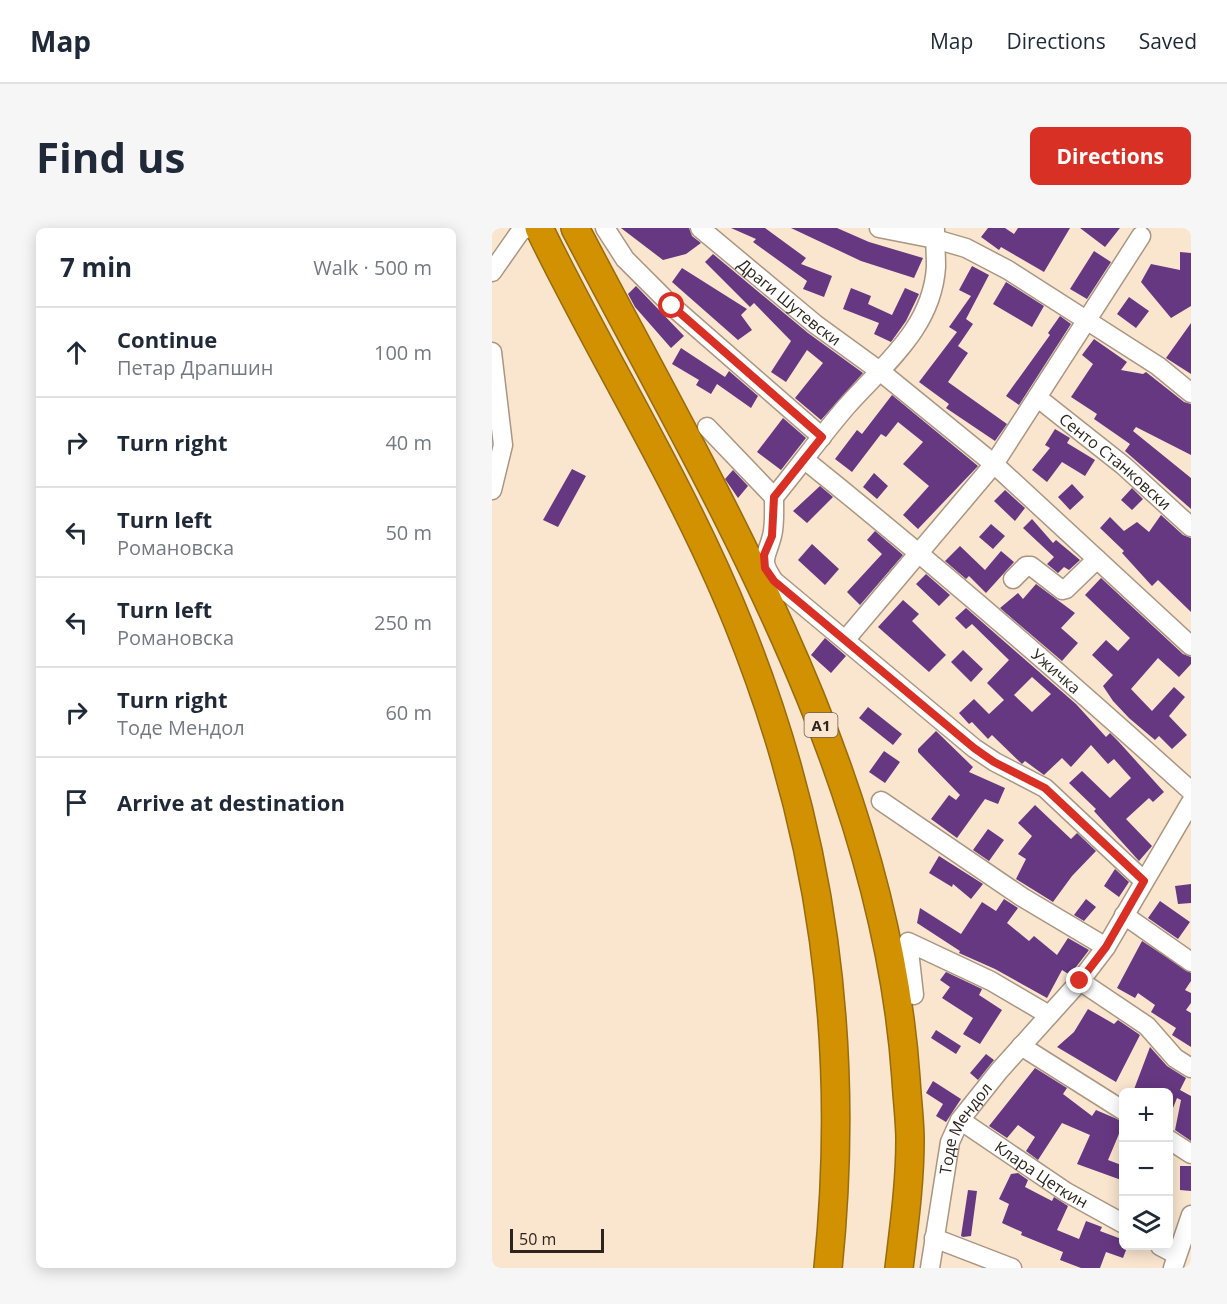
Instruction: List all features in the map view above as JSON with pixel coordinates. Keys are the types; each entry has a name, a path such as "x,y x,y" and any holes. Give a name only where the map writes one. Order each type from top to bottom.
{"highway":[{"name":"A1","path":"574,228 718,502 778,624 818,717 854,819 880,906 895,980 903,1041 910,1140 899,1268"},
{"path":"536,229 682,503 738,622 772,716 801,819 823,926 835,1023 837,1124 832,1236 827,1268"}],"street":[{"path":"605,228 625,259 672,306 822,437"},
{"name":"Драги Шутевски","path":"700,228 815,324 881,372 994,464 1191,646"},
{"path":"879,228 935,233 1008,270 1158,366 1191,393"},
{"path":"492,272 520,232 536,229"},
{"path":"935,233 936,268 928,300 918,324 903,348 846,407 774,497 772,536 764,555 765,568 774,581 974,748 994,762 1045,788 1144,881"},
{"path":"846,639 994,464 1140,236"},
{"path":"492,352 503,445 492,490"},
{"name":"Сенто Станковски","path":"1038,398 1124,466 1191,527"},
{"path":"707,428 774,497"},
{"name":"Ужичка","path":"805,460 921,553 1060,672 1191,791"},
{"path":"1013,579 1026,566 1031,566 1062,590 1066,590 1097,559"},
{"path":"881,801 1022,897 1106,947"},
{"name":"Тоде Мендол","path":"930,1268 950,1142 960,1120 1021,1046 1080,981 1106,947 1144,881 1188,814"},
{"path":"1125,915 1191,962"},
{"path":"914,995 908,942 991,981 1049,1015"},
{"path":"1080,981 1147,1026 1175,1058 1191,1068"},
{"path":"1021,1046 1119,1108"},
{"name":"Клара Цеткин","path":"960,1120 1066,1192 1119,1221"},
{"path":"1173,1142 1191,1154"},
{"path":"1165,1250 1175,1261 1191,1215"},
{"path":"934,1238 1012,1268"}],"building":[{"path":"621,228 689,228 692,236 701,243 686,254 663,260"},
{"path":"731,228 765,228 806,258 801,264 832,276 824,297 803,289 807,281 753,242 756,239"},
{"path":"791,228 837,228 869,242 923,258 914,278 861,261"},
{"path":"988,228 1005,228 1014,234 1018,228 1070,228 1044,272 1001,247 999,250 981,237"},
{"path":"1080,228 1120,228 1105,247"},
{"path":"1094,251 1111,262 1087,299 1070,289"},
{"path":"1180,252 1191,253 1191,306 1171,318 1141,282 1151,264 1180,270"},
{"path":"713,254 808,333 863,373 821,420 795,398 823,363 807,350 786,382 771,372 791,341 754,303 750,307 705,262"},
{"path":"972,266 989,275 966,319 973,324 958,346 968,353 948,382 1007,424 995,441 946,408 949,404 919,382 957,332 949,327 971,296 959,290"},
{"path":"682,268 747,309 741,315 752,330 738,340 672,282"},
{"path":"1006,282 1044,306 1032,327 993,304"},
{"path":"636,286 684,336 671,348 635,307 628,294"},
{"path":"851,288 871,296 868,304 892,315 905,288 919,294 906,321 891,342 874,334 879,323 843,309"},
{"path":"1129,297 1149,311 1136,328 1117,314"},
{"path":"1060,316 1071,324 1019,405 1006,396 1050,335 1048,333"},
{"path":"1191,323 1191,374 1166,358"},
{"path":"1094,339 1127,362 1121,370 1143,374 1146,372 1184,402 1191,404 1191,455 1136,427 1133,431 1191,478 1191,509 1125,451 1130,444 1094,419 1097,414 1071,397 1093,364 1082,355"},
{"path":"681,348 725,377 729,371 758,396 751,408 717,384 711,394 696,385 699,380 672,364"},
{"path":"892,395 978,466 918,529 903,515 929,486 903,464 923,442 898,422 886,437 881,434 852,472 835,459 857,430 862,434"},
{"path":"783,418 806,438 781,470 757,452"},
{"path":"1055,429 1070,438 1067,443 1095,460 1085,476 1062,462 1047,482 1032,470 1050,448 1045,445"},
{"path":"572,469 586,476 558,527 543,520"},
{"path":"733,470 748,486 738,498 725,479"},
{"path":"874,473 888,486 877,499 863,487"},
{"path":"1072,484 1084,497 1070,510 1058,497"},
{"path":"820,486 833,497 807,523 793,511"},
{"path":"1132,488 1143,499 1132,510 1121,500"},
{"path":"1005,490 1025,508 1015,521 994,501"},
{"path":"1161,515 1183,535 1191,538 1191,612 1158,580 1152,586 1122,553 1124,551 1100,528 1110,517 1124,531 1137,522 1149,532"},
{"path":"1032,519 1053,543 1056,540 1080,560 1069,570 1064,567 1058,573 1047,564 1054,557 1023,528"},
{"path":"991,524 1005,536 993,549 979,537"},
{"path":"875,531 903,555 860,605 847,592 882,554 867,540"},
{"path":"812,544 839,569 825,585 798,560"},
{"path":"960,546 985,570 1001,551 1014,562 986,593 969,576 966,579 945,561"},
{"path":"926,574 950,595 939,606 916,584"},
{"path":"1101,578 1183,654 1191,657 1191,664 1179,677 1158,658 1131,689 1152,711 1174,687 1185,697 1169,716 1187,735 1172,749 1159,736 1155,740 1129,718 1103,686 1113,675 1092,655 1106,640 1118,651 1130,638 1085,595"},
{"path":"1036,584 1075,613 1061,628 1078,643 1062,661 1000,608 1018,593 1023,599"},
{"path":"903,600 919,614 912,621 946,655 929,672 878,627"},
{"path":"966,608 1076,704 1106,737 1110,733 1164,792 1153,802 1149,798 1126,819 1152,846 1139,861 1094,811 1096,809 1069,783 1082,771 1110,798 1131,778 1114,759 1108,764 1091,745 1071,767 1062,758 1044,775 1025,761 1022,764 992,735 988,739 972,722 969,724 959,713 974,699 989,714 1004,700 987,683 1009,660 972,624 966,629 955,618","holes":["1032,677 1051,694 1032,712 1014,695"]},
{"path":"825,638 846,656 831,673 811,655"},
{"path":"963,650 983,669 971,682 951,662"},
{"path":"868,707 902,734 893,745 859,718"},
{"path":"936,731 973,767 969,772 1005,788 998,804 985,799 957,838 931,819 949,795 956,800 960,795 918,752 918,749"},
{"path":"884,751 900,762 885,783 869,772"},
{"path":"1035,805 1071,839 1077,833 1096,851 1072,876 1053,902 1016,879 1026,859 1018,854 1032,836 1018,823"},
{"path":"988,829 1004,840 989,861 973,850"},
{"path":"939,856 983,884 971,899 953,884 952,887 929,873"},
{"path":"1115,869 1129,882 1119,897 1104,886"},
{"path":"1191,884 1191,903 1178,904 1175,886"},
{"path":"1004,899 1018,908 1007,923 1029,941 1034,936 1057,955 1068,938 1089,950 1070,975 1062,970 1047,998 995,969 959,953 960,951 917,923 920,908 961,934 982,902 996,911"},
{"path":"1086,899 1096,907 1084,921 1074,915"},
{"path":"1160,901 1190,922 1178,939 1148,918"},
{"path":"1142,941 1191,973 1191,981 1185,990 1191,993 1191,1003 1186,1010 1191,1013 1191,1047 1172,1035 1176,1028 1151,1012 1155,1005 1138,993 1135,998 1117,988"},
{"path":"946,972 982,989 979,995 1002,1010 980,1044 963,1034 973,1018 942,998 950,987 940,980"},
{"path":"1088,1009 1114,1024 1118,1020 1140,1035 1116,1082 1057,1047 1074,1032"},
{"path":"936,1030 961,1046 956,1054 931,1038"},
{"path":"1150,1047 1167,1066 1186,1078 1180,1090 1191,1096 1191,1141 1175,1130 1181,1100 1177,1098 1173,1108 1173,1088 1135,1088"},
{"path":"986,1054 994,1060 978,1080 970,1073"},
{"path":"1035,1068 1067,1088 1063,1094 1092,1116 1096,1110 1119,1120 1119,1134 1108,1160 1119,1164 1119,1179 1077,1164 1090,1135 1062,1123 1038,1160 1026,1151 1035,1137 1018,1125 1007,1138 989,1126"},
{"path":"933,1081 961,1099 946,1122 936,1116 943,1104 926,1093"},
{"path":"1180,1166 1191,1166 1191,1191 1180,1190"},
{"path":"1018,1173 1028,1180 1025,1187 1052,1201 1054,1197 1068,1206 1057,1230 1079,1239 1086,1221 1102,1227 1100,1231 1119,1238 1119,1250 1126,1250 1123,1258 1106,1252 1100,1268 1081,1268 1060,1260 1063,1252 1021,1235 1022,1232 1002,1223 1009,1204 999,1199 1011,1174"},
{"path":"968,1190 977,1191 971,1236 963,1237 961,1236"}],"route":[{"path":"672,306 822,437 774,497 772,536 764,555 765,568 774,581 974,748 994,762 1045,788 1144,881 1106,947 1080,981"}]}
